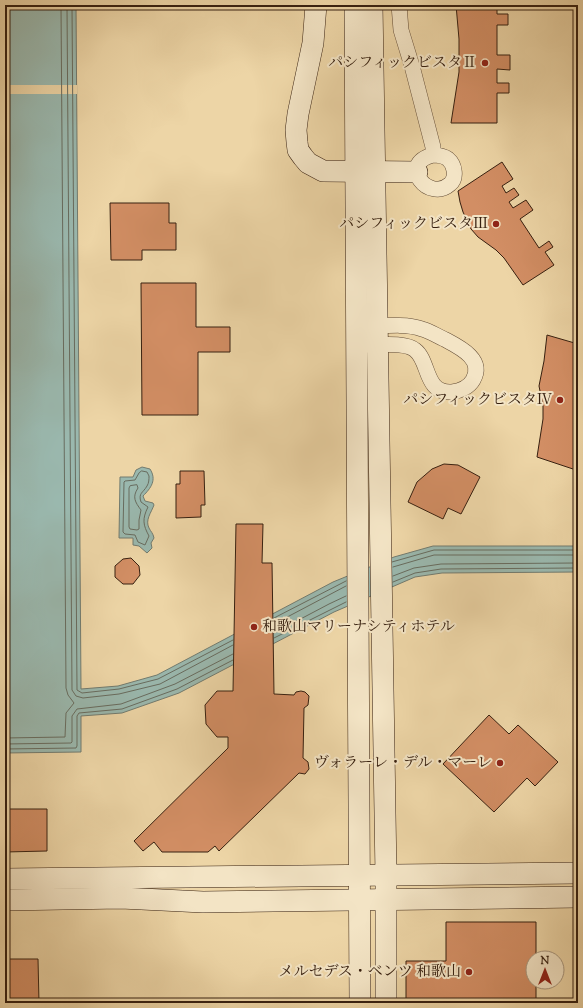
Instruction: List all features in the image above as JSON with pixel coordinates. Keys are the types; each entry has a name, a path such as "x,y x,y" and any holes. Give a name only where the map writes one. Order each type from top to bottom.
{"street":[{"path":"316,5 313,43 296,130 298,150 308,163 323,171 417,172"},
{"path":"355,5 377,336 386,875 386,1003"},
{"path":"360,1003 357,336 372,5"},
{"path":"399,5 401,30 431,136 433,155"},
{"path":"433,155 444,157 452,163 454,168 454,177 449,185 440,189 424,185 420,182 417,172 418,164 424,158 433,155"},
{"path":"357,336 377,336 411,326 422,329 462,348 469,354 475,365 473,380 469,385 461,390 445,392 432,384 419,355 415,350 409,346 401,345 377,336"},
{"path":"5,879 578,873"},
{"path":"5,900 121,898 203,902 578,897"}],"water":[{"path":"5,5 76,5 81,689 118,686 157,675 333,582 394,557 433,546 578,546 578,572 442,573 415,577 334,612 179,693 122,713 81,716 81,752 5,753"},
{"path":"142,467 150,469 153,477 151,487 143,496 145,501 153,503 154,505 149,516 148,525 154,538 151,543 152,548 147,553 139,546 133,545 133,538 119,538 120,477 133,477 136,470"}],"pier":[{"path":"5,85 77,85 77,94 5,94"}],"building":[{"name":"パシフィックビスタⅡ","path":"456,5 497,5 497,14 508,14 508,25 497,25 497,55 510,55 510,70 497,69 497,83 509,83 509,93 497,93 497,123 451,123 459,72 459,39"},
{"name":"パシフィックビスタⅢ","path":"502,162 513,179 502,186 506,193 514,188 519,195 509,202 513,208 526,200 533,210 520,219 539,248 549,241 553,247 545,252 554,265 523,285 504,258 478,237 471,229 463,212 458,191"},
{"path":"110,203 169,203 169,223 176,223 176,250 142,250 142,260 111,260"},
{"path":"141,283 196,283 196,327 230,327 230,352 198,352 198,415 142,415"},
{"name":"パシフィックビスタⅣ","path":"547,335 578,344 578,464 576,470 537,457 543,419 543,406 539,386"},
{"path":"444,464 458,465 480,477 461,514 448,508 443,519 408,502 417,482 432,469"},
{"path":"180,471 204,471 205,505 201,505 201,517 176,518 176,484 180,484"},
{"name":"和歌山マリーナシティホテル","path":"236,524 263,524 262,563 272,563 274,694 294,695 296,692 301,691 305,692 309,696 308,705 304,708 303,758 308,762 309,769 305,774 299,773 219,851 215,846 208,852 162,852 154,842 143,851 134,841 228,748 228,737 217,737 206,724 205,705 217,691 233,691"},
{"path":"131,558 139,566 140,575 133,584 123,584 115,577 115,566 123,559"},
{"name":"ヴォラーレ・デル・マーレ","path":"489,715 509,734 518,725 558,762 535,786 527,778 494,812 443,764"},
{"path":"5,809 47,809 47,851 5,852"},
{"name":"メルセデス・ベンツ 和歌山","path":"446,922 536,922 536,950 525,950 525,990 536,990 536,1003 406,1003 406,961 446,961"},
{"path":"5,959 38,959 39,1003 5,1003"}],"place":[{"name":"パシフィックビスタⅡ","path":"485,63"},
{"name":"パシフィックビスタⅢ","path":"496,224"},
{"name":"パシフィックビスタⅣ","path":"560,400"},
{"name":"和歌山マリーナシティホテル","path":"254,627"},
{"name":"ヴォラーレ・デル・マーレ","path":"500,763"},
{"name":"メルセデス・ベンツ 和歌山","path":"469,972"}]}
